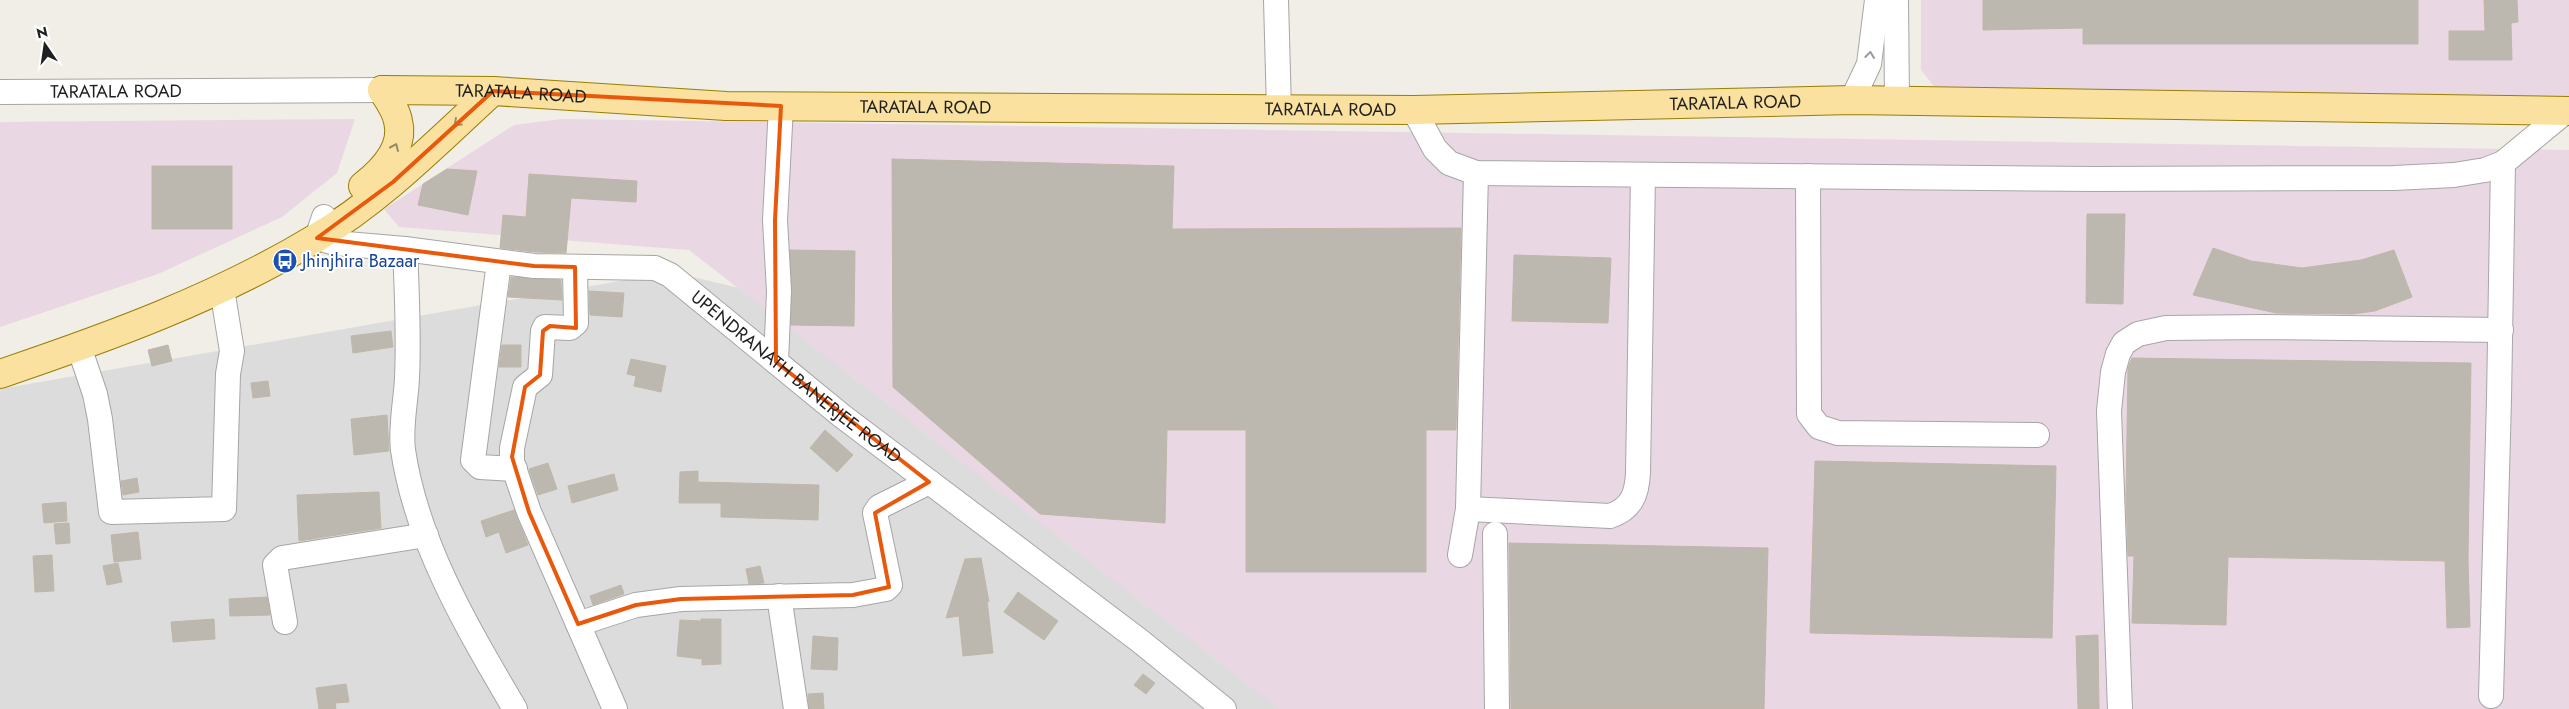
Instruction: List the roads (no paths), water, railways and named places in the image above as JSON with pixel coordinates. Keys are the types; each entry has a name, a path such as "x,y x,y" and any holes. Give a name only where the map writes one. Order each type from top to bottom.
{"main road":[{"name":"TARATALA ROAD","path":"382,90 493,91 726,106 1414,110 1897,100 2568,110"},
{"path":"0,360 52,342 213,278 320,227 379,172 398,142 398,121 382,90"},
{"path":"0,374 79,347 222,289 392,182 493,91"}],"street":[{"path":"1276,0 1279,110"},
{"path":"1852,100 1869,64 1877,0"},
{"path":"1896,0 1897,100"},
{"name":"TARATALA ROAD","path":"0,92 382,90"},
{"path":"776,362 779,291 775,220 782,106"},
{"path":"1414,110 1434,149 1449,163 1476,173 2394,178 2454,175 2485,170 2502,163 2568,110"},
{"path":"2491,696 2501,330 2502,163"},
{"path":"1460,555 1468,509 1476,173"},
{"path":"1468,509 1610,516 1622,512 1632,502 1637,491 1638,473 1643,174"},
{"path":"1808,176 1809,414 1818,427 1838,433 2037,435"},
{"name":"UPENDRANATH BANERJEE ROAD","path":"320,227 335,243 534,266 634,266 655,268 693,292 842,416 1140,640 1224,709"},
{"path":"406,250 408,340 403,449 426,535 442,575 515,709"},
{"path":"498,262 472,460 480,467 515,469"},
{"path":"575,267 576,323 570,328 545,327 543,331 540,375 525,387 512,448 515,469 529,512 615,709"},
{"path":"79,347 95,394 100,419 111,512 224,509 228,374 232,351 222,289"},
{"path":"2120,709 2109,411 2113,372 2124,342 2138,334 2166,328 2262,327 2501,330"},
{"path":"578,624 636,605 681,599 859,595 889,588 875,513 879,507 929,482"},
{"path":"1495,534 1497,709"},
{"path":"285,622 275,565 282,558 426,535"},
{"path":"779,596 796,709"}],"place":[{"name":"Jhinjhira Bazaar","path":"285,261"}]}
